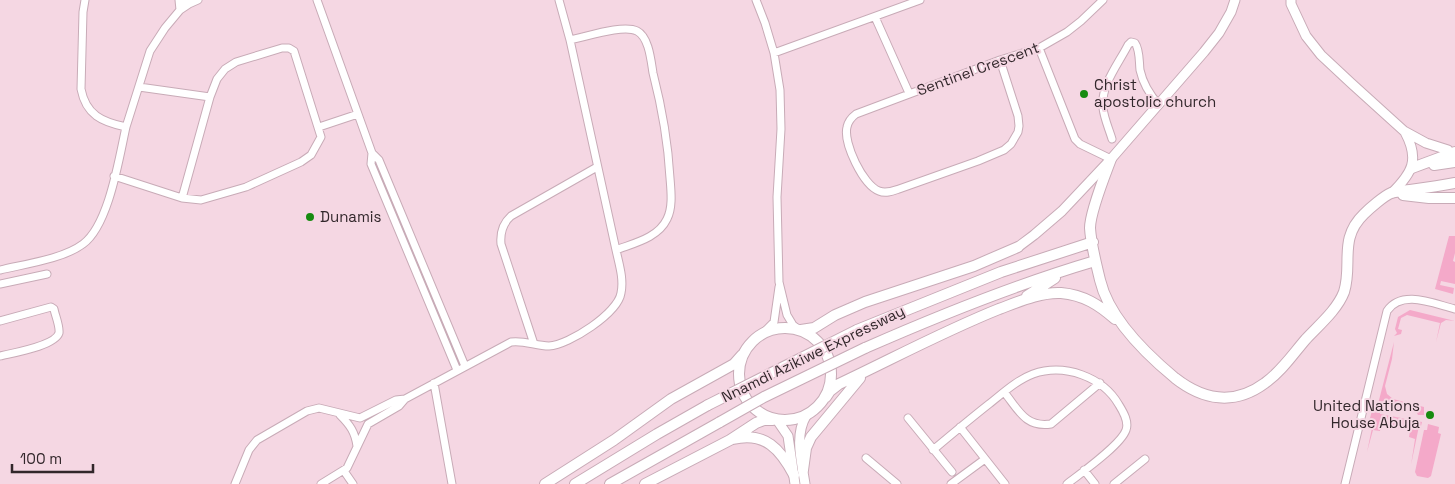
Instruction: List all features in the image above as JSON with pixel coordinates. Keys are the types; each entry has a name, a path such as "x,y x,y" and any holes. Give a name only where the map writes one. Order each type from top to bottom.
{"highway":[{"path":"1412,168 1453,151"},
{"path":"1111,159 1101,186 1090,227 1101,285 1124,327"},
{"path":"1412,168 1455,162"},
{"path":"645,484 730,440 760,421 796,420 806,416 814,411 830,391 839,384 954,328 1014,303 1060,293 1077,295 1103,309 1186,387 1216,398 1234,398 1264,384 1278,371 1335,306 1346,284 1349,239 1364,214 1392,193 1455,183"},
{"path":"1392,193 1429,198 1455,198"},
{"name":"Nnamdi Azikiwe Expressway","path":"575,484 708,405 857,330 1001,272 1093,242"},
{"name":"Nnamdi Azikiwe Expressway","path":"799,330 814,328 835,315 865,302 974,266 1018,247"},
{"name":"Nnamdi Azikiwe Expressway","path":"610,484 764,397 865,348 931,319 1095,261"},
{"path":"1014,303 1071,268"},
{"path":"775,420 762,415 752,408 740,387 739,369 744,352 763,333 774,329 786,328 799,330 818,341 829,358 832,378 826,397"},
{"name":"Nnamdi Azikiwe Expressway","path":"548,483 614,440 671,399 734,364 744,352"},
{"path":"798,477 806,448 812,437 852,385 868,370"},
{"path":"730,440 754,438 772,445 782,454 798,477"}],"main road":[{"path":"1018,247 1062,211 1159,105 1219,33 1231,12 1235,0"},
{"path":"1291,2 1306,36 1321,55 1404,130 1426,143 1453,151"},
{"path":"1392,193 1412,168 1412,146 1404,130"},
{"path":"798,477 799,434 801,424 806,416"},
{"path":"775,420 788,436 798,477 805,484"}],"street":[{"path":"85,0 81,88 83,100 90,111 99,118 109,124 126,128"},
{"path":"179,0 180,10"},
{"path":"0,270 54,257 72,250 84,243 94,233 104,214 126,128 150,51 165,28 186,2 198,0"},
{"path":"317,0 372,153 372,164 457,370"},
{"path":"321,484 344,471 357,449 368,424 399,406 405,399 511,342 516,341 550,346 563,342 585,330 612,310 620,298 621,275 616,250 570,40 559,0"},
{"path":"756,0 774,53 781,108 777,191 779,282 774,322 763,333"},
{"name":"Sentinel Crescent","path":"1000,60 1018,116 1018,132 1011,144 1004,150 992,155 899,189 887,192 880,191 867,183 846,136 847,125 856,114 1000,60 1039,48 1067,32 1103,0"},
{"path":"774,53 916,1"},
{"path":"875,17 909,93"},
{"path":"570,40 623,29 638,31 644,36 662,108 668,149 671,190 670,213 656,233 616,250"},
{"path":"1112,139 1103,106 1104,92 1112,74 1131,42 1135,43 1137,47 1140,71 1144,82 1159,105"},
{"path":"114,176 182,198 201,200 246,187 301,162 311,155 321,137 296,55 289,48 269,51 236,62 225,69 217,79 210,97 182,198"},
{"path":"1039,48 1075,139 1080,144 1111,159"},
{"path":"139,87 210,97"},
{"path":"319,128 358,114"},
{"path":"372,153 379,160 464,366"},
{"path":"534,344 500,244 501,230 511,216 597,167"},
{"path":"389,206 397,203"},
{"path":"0,284 47,274"},
{"path":"779,282 787,315 792,325 799,330"},
{"path":"1345,484 1387,312 1394,303 1409,298 1455,309"},
{"path":"0,321 51,308 54,309 59,330 57,336 43,345 0,356"},
{"path":"933,450 1004,392 1023,379 1034,374 1053,370 1077,374 1100,383 1113,396 1127,421 1127,429 1123,437 1115,445 1067,484"},
{"path":"434,383 452,484"},
{"path":"1004,392 1027,420 1043,425 1051,424 1100,383"},
{"path":"235,484 249,450 256,440 307,411 319,408 360,418 396,400 405,399"},
{"path":"339,414 349,424 356,436 357,449"},
{"path":"908,418 952,472"},
{"path":"960,427 1005,484"},
{"path":"866,458 897,484"},
{"path":"951,484 984,458"},
{"path":"1114,484 1145,459"},
{"path":"1084,470 1095,484"},
{"path":"344,471 354,484"}],"shaded area":[{"path":"1449,236 1455,236 1453,261 1455,262 1455,284 1441,281 1440,285 1454,288 1453,294 1435,289"},
{"path":"1410,310 1455,321 1446,320 1441,323 1436,342 1440,323 1407,315 1401,318 1398,329 1402,330 1401,334 1394,336 1397,333 1395,329 1398,317"},
{"path":"1394,342 1385,386 1387,394 1393,399 1424,407 1424,415 1418,415 1418,407 1396,402 1393,406 1382,405 1380,414 1422,422 1421,426 1419,426 1411,465 1415,439 1409,437 1410,431 1381,424 1380,431 1373,430 1367,452 1373,423 1369,422 1374,403 1378,404"},
{"path":"1428,424 1439,427 1438,433 1441,434 1431,476 1428,478 1417,476 1415,472 1424,430 1427,430"}],"place":[{"name":"Christ apostolic church","path":"1084,94"},
{"name":"Dunamis","path":"310,217"},
{"name":"United Nations House Abuja","path":"1430,415"}]}
